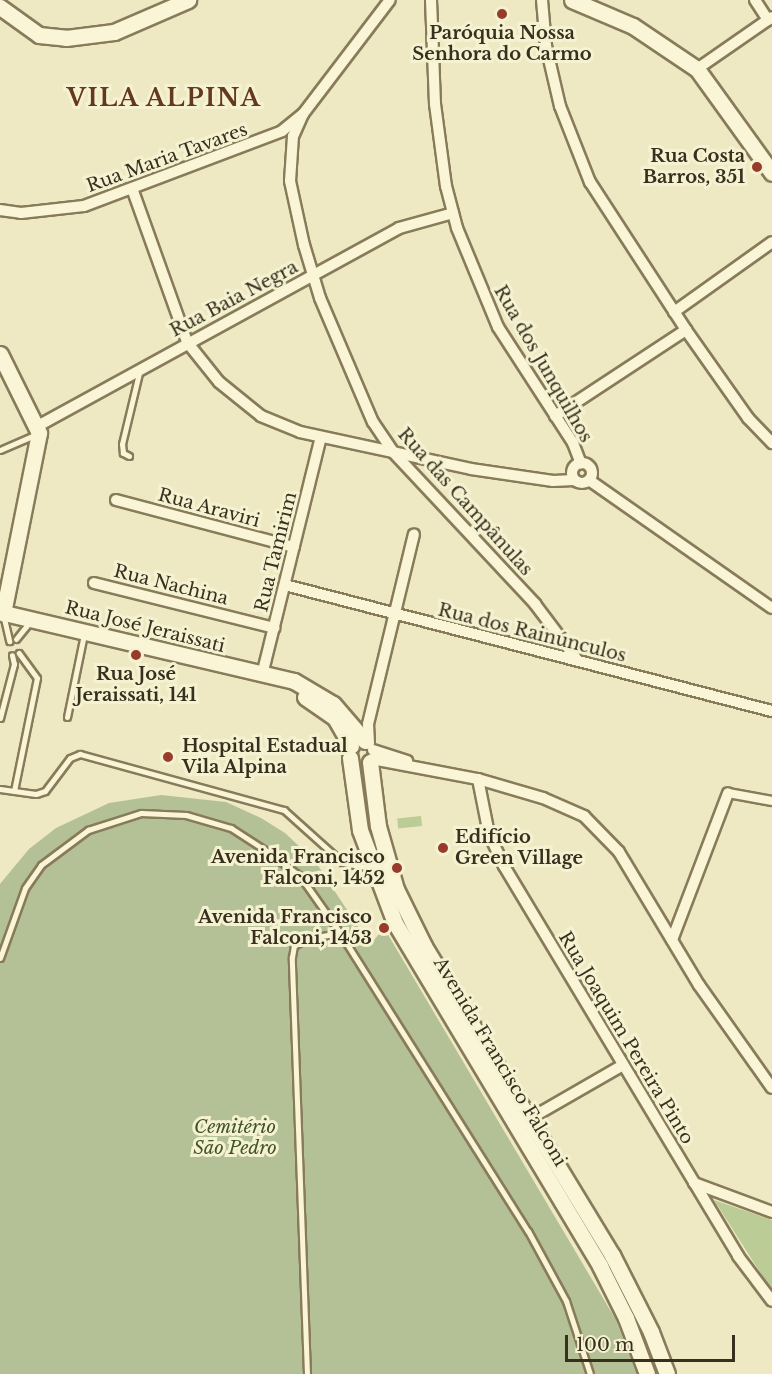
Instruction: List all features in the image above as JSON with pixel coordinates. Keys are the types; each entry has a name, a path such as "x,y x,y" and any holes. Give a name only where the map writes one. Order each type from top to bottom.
{"main road":[{"path":"0,7 31,31 66,38 114,32 188,0"},
{"path":"572,0 633,26 697,69 772,173"},
{"path":"0,354 38,430 1,612"},
{"name":"Rua José Jeraissati","path":"1,612 280,679"},
{"name":"Avenida Francisco Falconi","path":"280,679 335,718 364,751 378,826 396,889 424,946 530,1118 631,1291 667,1374"},
{"name":"Avenida Francisco Falconi","path":"364,751 360,830 372,868 395,923 600,1266 626,1318 647,1374"}],"street":[{"name":"Rua Maria Tavares","path":"0,210 56,211 133,191 267,138 303,114 390,0"},
{"name":"Rua dos Junquilhos","path":"431,0 435,104 453,213 498,327 573,443 581,464"},
{"path":"542,0 546,46 572,143 605,209 748,418 772,443"},
{"path":"697,69 770,18 755,0"},
{"name":"Rua das Campânulas","path":"303,114 294,136 290,181 313,276 344,360 374,422 393,452 535,604 578,661"},
{"path":"133,191 187,342 219,382 241,402 279,423 321,436 471,469 553,481 574,480 580,483 589,480"},
{"name":"Rua Baia Negra","path":"38,430 140,368 399,228 453,213"},
{"path":"674,312 772,242"},
{"path":"555,416 686,330"},
{"name":"Rua Tamirim","path":"262,675 321,436"},
{"path":"574,480 573,469 581,464 591,469 589,480"},
{"path":"589,480 772,608"},
{"name":"Rua Araviri","path":"116,500 294,547"},
{"path":"414,534 368,724 364,751 478,779 543,798 584,816 619,852 672,940 758,1072 772,1088"},
{"name":"Rua Nachina","path":"94,582 274,628"},
{"name":"Rua dos Rainúnculos","path":"285,585 772,711"},
{"name":"Rua Joaquim Pereira Pinto","path":"478,779 489,834 504,866 738,1256 772,1301"},
{"path":"672,940 728,793 772,801"},
{"path":"516,1127 623,1065"},
{"path":"758,1072 772,1069"},
{"path":"694,1183 772,1212"}],"lane":[{"path":"129,456 121,450 140,368"},
{"path":"0,450 38,430"},
{"path":"1,612 9,641"},
{"path":"16,639 32,620"},
{"path":"67,717 84,632"},
{"path":"14,791 37,678 19,653"},
{"path":"0,718 14,664 12,655"},
{"path":"14,664 24,661"},
{"path":"0,789 36,794 45,790 70,758 80,754 284,810 344,863 372,868"},
{"path":"0,958 26,888 41,865 88,830 141,813 186,815 231,828 300,876 340,933 528,1231 566,1301 590,1374"},
{"path":"307,1374 292,957 294,946 305,939 340,933"}],"green space":[{"name":"Cemitério São Pedro","path":"161,795 226,802 261,818 285,833 315,861 370,945 384,928 616,1320 637,1374 0,1374 0,884 29,849 56,828 109,803"},
{"path":"421,816 422,826 398,828 397,819"},
{"path":"714,1200 772,1220 772,1291"}],"place":[{"name":"Paróquia Nossa Senhora do Carmo","path":"502,14"},
{"name":"Rua Costa Barros, 351","path":"757,167"},
{"name":"Rua José Jeraissati, 141","path":"136,655"},
{"name":"Hospital Estadual Vila Alpina","path":"168,757"},
{"name":"Edifício Green Village","path":"443,848"},
{"name":"Avenida Francisco Falconi, 1452","path":"397,868"},
{"name":"Avenida Francisco Falconi, 1453","path":"384,928"}],"district":[{"name":"VILA ALPINA","path":"164,98"}]}
